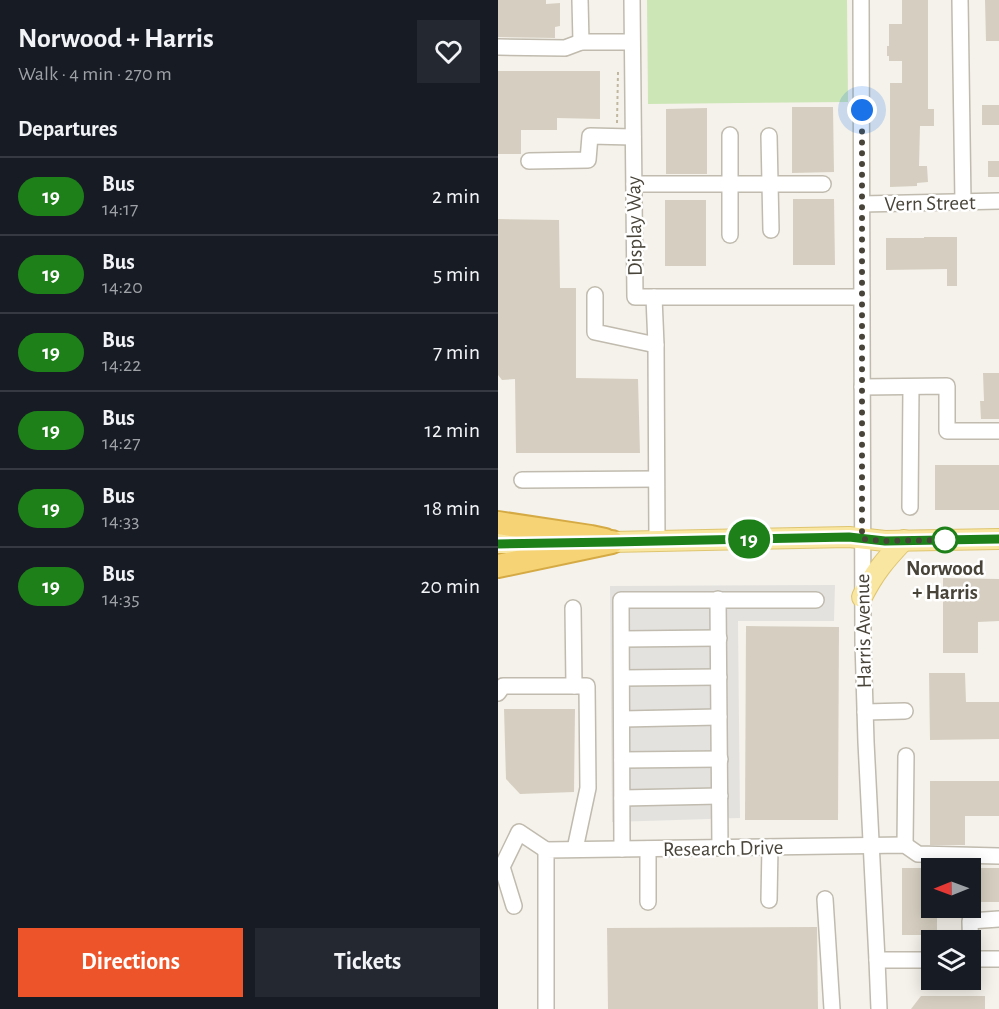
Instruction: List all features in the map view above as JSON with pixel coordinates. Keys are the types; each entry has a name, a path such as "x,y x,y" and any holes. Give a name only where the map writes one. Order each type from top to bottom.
{"highway":[{"path":"498,524 612,542"},
{"path":"498,566 612,542"}],"main road":[{"path":"498,543 849,537 904,540 999,539"},
{"path":"862,597 873,576 904,540"}],"street":[{"path":"579,0 581,42"},
{"name":"Display Way","path":"632,0 635,297 862,297"},
{"name":"Harris Avenue","path":"861,0 862,597 879,1009"},
{"path":"960,0 963,202"},
{"path":"498,47 565,48 581,42 632,42"},
{"path":"730,135 730,235"},
{"path":"529,161 588,160 590,136 633,137"},
{"path":"769,136 771,230"},
{"path":"634,184 823,184"},
{"name":"Vern Street","path":"862,204 999,201"},
{"path":"595,295 595,332 656,345"},
{"path":"654,297 657,541"},
{"path":"862,387 947,386 946,431 999,431"},
{"path":"910,507 911,387"},
{"path":"522,480 656,479"},
{"path":"718,599 720,848"},
{"path":"622,849 621,600 816,600"},
{"path":"573,608 574,686"},
{"path":"622,639 719,638"},
{"path":"622,678 719,676"},
{"path":"498,693 503,686 587,686 588,788 575,849"},
{"path":"865,712 905,711"},
{"path":"622,719 719,717"},
{"path":"906,756 905,845 918,854 999,856"},
{"path":"622,760 720,759"},
{"path":"622,798 720,796"},
{"path":"514,906 502,867 519,832 546,850 546,1009"},
{"name":"Research Drive","path":"546,850 905,845"},
{"path":"769,900 770,847"},
{"path":"648,849 648,902"},
{"path":"825,899 832,1009"},
{"path":"970,930 970,921 999,920"},
{"path":"981,959 999,958"},
{"path":"878,960 921,960"}],"green space":[{"path":"647,0 847,0 848,102 648,104"}],"shaded area":[{"path":"835,585 834,621 738,621 740,818 612,822 610,586"}],"building":[{"path":"498,0 546,0 546,4 560,3 560,26 555,27 555,38 498,37"},
{"path":"902,0 928,0 928,109 934,109 934,126 920,126 919,166 927,166 928,182 917,183 917,186 890,187 890,83 902,83 902,61 889,61 887,46 889,46 889,24 902,24"},
{"path":"985,0 999,0 999,41 986,41"},
{"path":"498,71 600,71 600,119 557,118 557,130 521,130 521,154 498,154"},
{"path":"982,105 999,105 999,125 982,125"},
{"path":"792,107 833,107 834,172 792,173"},
{"path":"707,108 707,174 666,174 666,109"},
{"path":"988,161 999,161 999,177 988,177"},
{"path":"793,199 834,199 835,265 793,265"},
{"path":"665,200 706,200 706,266 665,266"},
{"path":"498,219 559,220 560,288 576,288 576,378 638,379 640,453 516,453 515,379 502,380 498,375"},
{"path":"957,237 957,286 947,286 947,269 886,270 886,238"},
{"path":"983,373 999,373 999,419 981,419 980,401 984,401"},
{"path":"935,465 999,465 999,510 935,510"},
{"path":"943,578 999,579 999,621 978,622 978,653 943,653"},
{"path":"746,626 839,627 838,820 745,820"},
{"path":"929,673 965,673 966,702 999,702 999,739 930,740"},
{"path":"504,709 575,709 574,792 520,794 506,779"},
{"path":"930,781 999,781 999,816 965,816 965,845 930,845"},
{"path":"902,868 921,868 921,918 937,918 937,930 921,930 921,935 902,935"},
{"path":"981,868 999,868 999,902 981,902"},
{"path":"817,927 818,1009 608,1009 607,928"},
{"path":"921,996 985,996 985,1009 911,1009"}],"bus line":[{"name":"19","path":"498,544 849,537 885,541 999,539"}],"place":[{"name":"Norwood + Harris","path":"945,540"}],"route":[{"path":"862,110 862,539 945,540"}]}
